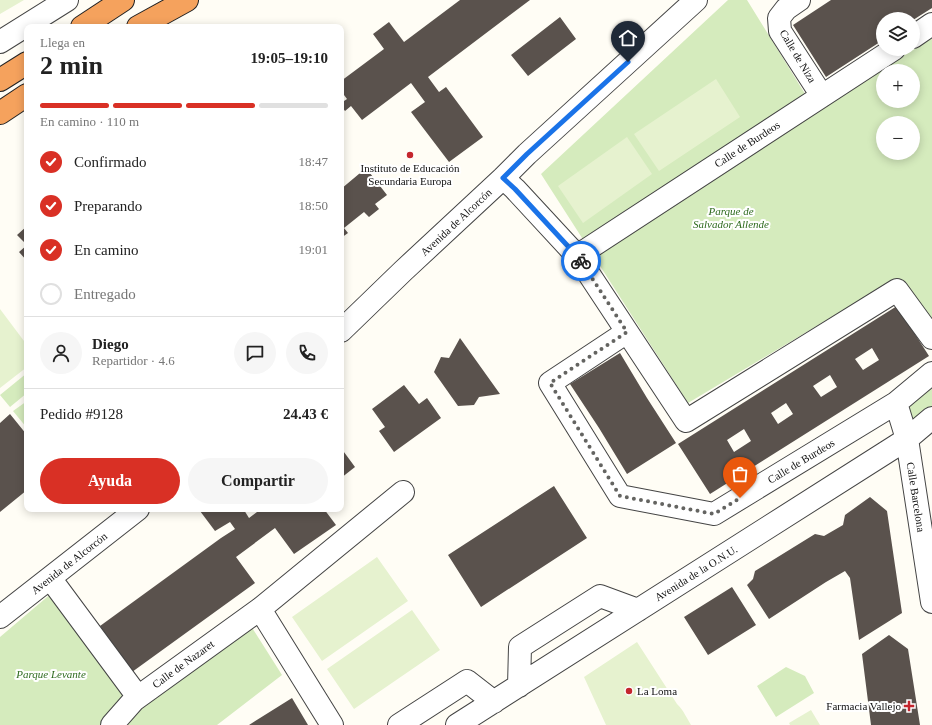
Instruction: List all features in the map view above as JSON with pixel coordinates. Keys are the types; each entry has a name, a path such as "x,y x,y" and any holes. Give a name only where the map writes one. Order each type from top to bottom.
{"highway":[{"path":"87,24 124,0"},
{"path":"143,24 187,0"},
{"path":"0,80 24,65"},
{"path":"0,113 24,97"}],"street":[{"path":"29,24 67,0"},
{"name":"Avenida de Alcorcón","path":"344,328 527,154 696,0"},
{"name":"Calle de Niza","path":"799,0 786,9 779,18 780,31 822,96"},
{"path":"920,32 932,24"},
{"path":"0,42 24,27"},
{"name":"Calle de Burdeos","path":"577,256 883,56"},
{"path":"503,178 577,256 686,421 897,290 932,338"},
{"name":"Calle de Burdeos","path":"627,332 550,383 620,496 714,514 896,403 932,373"},
{"path":"896,403 907,439"},
{"name":"Avenida de la O.N.U.","path":"457,725 907,439 932,418"},
{"name":"Calle Barcelona","path":"907,439 932,602"},
{"name":"Calle de Nazaret","path":"112,725 134,700 260,609 403,492"},
{"name":"Avenida de Alcorcón","path":"0,617 134,512"},
{"path":"50,578 138,697"},
{"path":"519,686 520,647 600,596 638,610"},
{"path":"260,609 332,725"},
{"path":"399,725 467,681 494,702"}],"green space":[{"path":"0,0 24,0 0,14"},
{"name":"Parque de Salvador Allende","path":"728,0 747,0 815,110 876,72 876,108 920,108 920,64 890,64 903,56 920,56 920,45 932,38 932,331 895,279 688,403 541,174"},
{"path":"716,79 740,117 659,171 634,134"},
{"path":"627,137 652,174 583,223 558,186"},
{"path":"0,309 24,341 24,369 0,388"},
{"path":"24,375 24,395 10,407 0,395"},
{"path":"932,378 932,418 907,439 902,404"},
{"path":"24,403 24,424 13,411"},
{"path":"377,557 408,601 322,661 292,617"},
{"name":"Parque Levante","path":"53,592 142,708 251,626 282,675 217,725 0,725 0,637"},
{"path":"412,610 440,650 354,709 327,669"},
{"name":"La Loma","path":"637,642 691,725 606,725 584,677"},
{"path":"786,667 805,676 814,693 776,717 757,686"},
{"path":"811,710 820,725 790,725 789,723"}],"building":[{"path":"460,0 530,0 428,77 439,92 446,87 483,137 449,162 411,112 425,102 411,83 362,120 351,106 345,111 344,110 344,101 347,99 344,95 344,79 384,49 373,34 389,22 404,42"},
{"path":"831,0 932,0 932,8 920,16 920,12 876,12 876,45 826,77 793,25"},
{"path":"560,17 576,39 528,76 511,55"},
{"path":"366,168 387,195 375,204 379,209 369,217 364,212 344,228 344,186"},
{"path":"344,228 348,233 344,236"},
{"path":"24,229 24,242 17,235"},
{"path":"24,248 24,258 19,252"},
{"path":"897,306 929,356 710,494 678,444","holes":["872,348 879,360 863,370 855,359","830,375 837,387 821,397 813,386","786,403 793,414 778,424 771,413","744,429 751,441 734,452 727,440"]},
{"path":"460,338 500,394 479,397 474,405 458,406 434,372 441,357 449,358"},
{"path":"620,353 676,443 627,474 570,384"},
{"path":"404,385 419,404 427,398 441,418 394,452 379,431 385,427 372,409"},
{"path":"10,414 24,431 24,492 0,512 0,423"},
{"path":"344,452 355,467 344,476"},
{"path":"554,486 587,538 481,607 448,555"},
{"path":"870,497 887,511 902,613 859,640 850,578 845,571 769,619 747,585 753,579 755,571 815,534 824,536 843,525 845,515"},
{"path":"201,512 245,512 249,518 257,512 326,512 336,525 294,554 275,528 236,557 255,583 132,672 100,626 235,529 230,522 215,531"},
{"path":"732,587 756,625 708,655 684,617"},
{"path":"889,635 908,649 920,725 871,725 862,654"},
{"path":"292,698 308,725 249,725"}],"way so far":[{"path":"581,261 627,332 550,383 620,496 714,514 740,498"}],"place":[{"name":"Instituto de Educación Secundaria Europa","path":"410,155"},
{"name":"La Loma","path":"629,691"},
{"name":"Farmacia Vallejo","path":"909,706"}],"route":[{"path":"581,261 515,189 503,178 527,154 628,62"}]}
